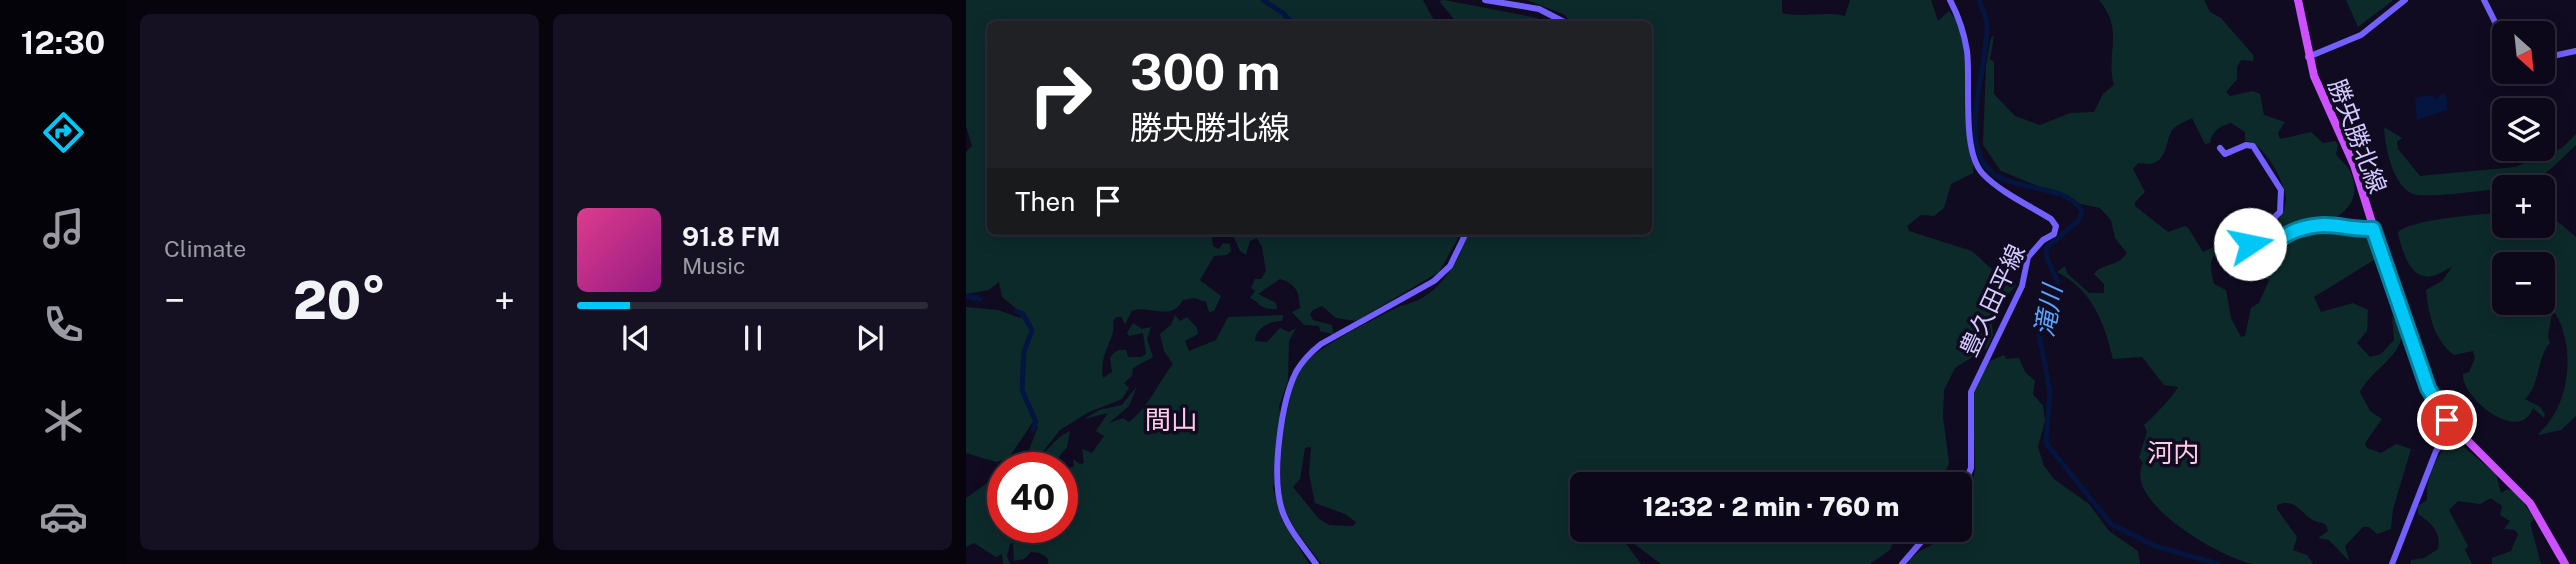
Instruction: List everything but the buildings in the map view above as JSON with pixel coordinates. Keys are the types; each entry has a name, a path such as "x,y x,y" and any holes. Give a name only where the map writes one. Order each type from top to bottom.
{"main road":[{"name":"勝央勝北線","path":"2298,0 2314,76 2354,165 2373,229 2428,388 2454,428 2522,493 2564,564"}],"street":[{"path":"1485,0 1539,9 1562,21"},
{"name":"豊久田平線","path":"1950,0 1960,19 1966,45 1970,132 1976,163 1986,177 2051,219 2056,226 2054,234 2043,240 2028,257 2022,286 1971,391 1969,472"},
{"path":"2308,57 2361,35 2405,0"},
{"path":"2484,0 2494,21"},
{"path":"2555,55 2576,51"},
{"path":"2220,148 2224,154 2246,145 2253,146 2281,190 2280,212 2251,240 2253,249 2260,250 2284,235 2317,224 2373,229"},
{"path":"1316,564 1285,518 1278,492 1282,434 1295,373 1306,357 1321,344 1434,281 1450,266 1465,235"},
{"path":"2392,564 2435,451 2454,428"},
{"path":"1902,564 1921,542"}],"green space":[{"path":"966,0 1423,0 1434,21 987,21 987,235 1216,235 1212,238 1213,246 1219,249 1223,243 1230,244 1231,251 1227,255 1214,256 1200,280 1221,296 1214,311 1209,312 1206,302 1194,298 1183,300 1178,307 1166,312 1139,309 1132,311 1125,324 1121,317 1116,317 1103,361 1103,378 1112,372 1110,358 1117,351 1126,350 1128,357 1141,357 1146,354 1143,333 1129,336 1127,333 1133,323 1142,329 1151,327 1147,339 1153,357 1133,368 1132,376 1124,383 1129,388 1122,399 1089,412 1060,430 1043,452 1028,452 1038,427 1033,422 1013,452 987,452 987,459 966,453 966,307 998,310 1020,318 1023,314 1002,297 999,282 989,290 966,294 966,152 972,146 966,126"},
{"path":"1527,0 1782,0 1782,13 1845,16 1850,0 1931,0 1938,21 1949,11 1956,22 1964,46 1965,113 1973,173 1951,184 1944,208 1934,216 1921,215 1907,226 1909,231 1972,251 2009,285 2016,285 1991,315 1993,335 1987,348 1955,368 1944,390 1943,416 1949,463 1946,472 1570,472 1570,542 1625,542 1641,564 1322,564 1291,522 1281,493 1281,455 1287,411 1297,375 1313,356 1349,332 1425,296 1435,288 1452,268 1467,235 1652,235 1652,21 1571,21 1563,14","holes":["1311,447 1309,474 1315,503 1345,514 1356,522 1353,526 1329,525 1319,519 1293,487 1300,479 1305,448"]},
{"path":"2099,0 2204,0 2210,12 2221,18 2254,56 2253,61 2241,60 2237,67 2237,79 2226,92 2230,96 2253,91 2260,94 2264,115 2285,122 2278,133 2280,139 2311,132 2323,143 2335,141 2338,144 2336,154 2350,171 2354,187 2352,200 2344,212 2330,221 2331,226 2366,234 2376,254 2374,260 2314,297 2321,312 2353,303 2368,310 2367,331 2357,343 2370,357 2381,354 2394,340 2392,316 2400,327 2398,347 2360,392 2370,411 2382,419 2365,443 2367,448 2381,453 2396,444 2411,449 2393,509 2391,529 2377,534 2369,527 2363,527 2345,546 2350,562 2329,540 2318,538 2328,531 2326,525 2313,520 2292,504 2277,505 2277,509 2297,537 2293,550 2307,555 2313,564 2253,564 2239,560 2199,540 2161,511 2147,495 2140,478 2143,463 2139,457 2147,432 2144,425 2178,387 2164,385 2142,357 2113,359 2101,320 2088,298 2080,288 2057,272 2065,266 2067,273 2089,293 2104,293 2104,284 2094,274 2119,261 2127,253 2115,238 2111,220 2100,208 2081,204 2001,171 1983,145 1986,65 1991,38 1994,36 1990,59 1994,62 1994,94 2015,116 2040,125 2070,113 2094,112 2103,94 2114,85 2113,32 2107,11","holes":["2192,118 2205,144 2210,143 2217,130 2231,123 2245,132 2245,141 2252,143 2266,155 2283,185 2285,194 2286,203 2280,217 2270,212 2253,223 2238,238 2229,257 2230,277 2256,281 2261,276 2269,280 2259,303 2251,308 2245,336 2241,337 2231,318 2226,290 2214,284 2211,268 2215,254 2230,239 2203,252 2185,226 2168,232 2135,206 2135,202 2145,192 2133,169 2138,163 2158,161 2173,129"]},
{"path":"2346,0 2392,0 2392,1 2358,27"},
{"path":"1439,1 1537,18 1541,21 1456,21"},
{"path":"2384,127 2402,138 2397,142 2398,149 2420,176 2515,167 2530,161 2555,161 2555,151 2562,148 2576,134 2576,145 2542,175 2492,175 2492,189 2435,195 2413,194 2406,189 2395,174"},
{"path":"2492,213 2492,238 2555,238 2555,219 2576,237 2576,416 2561,430 2538,435 2556,410 2566,383 2565,339 2555,313 2555,252 2492,252 2492,315 2552,315 2548,336 2550,343 2542,356 2534,386 2525,399 2540,407 2545,414 2544,418 2533,408 2526,418 2516,422 2492,414 2471,395 2465,384 2463,374 2469,372 2475,358 2473,351 2454,355 2437,334 2426,290 2442,281 2452,267 2432,276 2418,274 2408,263 2398,233 2415,224"},
{"path":"1233,235 1460,235 1439,272 1356,321 1336,318 1322,306 1313,310 1310,314 1313,320 1332,325 1333,334 1320,331 1319,326 1304,325 1292,312 1300,308 1299,297 1294,286 1286,281 1280,279 1258,294 1276,303 1277,309 1263,307 1250,298 1255,291 1251,288 1255,279 1261,279 1266,271 1262,247 1257,238 1250,241 1246,255 1240,251"},
{"path":"1175,315 1180,321 1187,317 1197,328 1198,334 1185,341 1189,351 1216,340 1228,317 1283,315 1282,321 1273,322 1260,329 1255,341 1267,342 1280,328 1289,332 1296,328 1289,341 1288,381 1279,406 1281,422 1273,488 1282,520 1309,564 1048,564 1046,557 1034,552 1024,559 1014,561 1013,543 1078,543 1078,463 1084,463 1082,449 1092,453 1104,436 1096,431 1108,413 1084,419 1099,410 1122,405 1137,386 1129,406 1109,423 1123,418 1129,422 1136,416 1173,364 1164,351 1160,334 1171,325"},
{"path":"2004,355 2006,359 2019,358 2025,372 2035,381 2033,394 2043,406 2045,421 2038,447 2044,466 2054,479 2089,504 2109,531 2138,551 2140,564 1907,564 1917,553 1936,542 1972,542 1972,484 1975,469 1973,395 1988,362"},
{"path":"1070,431 1067,447 1063,452 1045,452"},
{"path":"2453,438 2496,474 2501,493 2508,489 2523,501 2534,519 2530,523 2541,564 2492,564 2492,558 2511,551 2518,534 2515,530 2504,529 2510,521 2500,515 2502,506 2491,498 2480,504 2458,501 2449,510 2468,546 2465,550 2472,564 2410,564 2411,560 2424,558 2438,549 2437,533 2418,514 2418,506 2427,500 2428,483 2434,466"},
{"path":"987,483 987,543 1013,543 1010,544 1007,556 1010,564 1003,564 1002,554 996,557 974,543 966,547 966,498"},
{"path":"1632,542 1893,542 1890,550 1870,564 1661,564"}],"water":[{"path":"2444,93 2447,110 2417,120 2415,98 2428,95 2439,99 2438,95"}],"waterway":[{"path":"1263,0 1290,21"},
{"name":"滝川","path":"1979,0 1987,27 1975,118 1978,152 1985,165 1995,174 2020,185 2062,195 2073,201 2082,211 2079,220 2046,248 2047,259 2058,282 2039,335 2050,392 2046,443 2111,524 2155,546 2218,564"},
{"path":"966,296 980,299"},
{"path":"1016,311 1023,314 1032,330 1024,352 1022,390 1036,422 1033,430"}],"district":[{"name":"間山","path":"1171,419"},
{"name":"河内","path":"2173,452"}],"route":[{"path":"2250,244 2253,249 2260,250 2284,235 2325,223 2373,229 2428,388 2447,420"}]}
